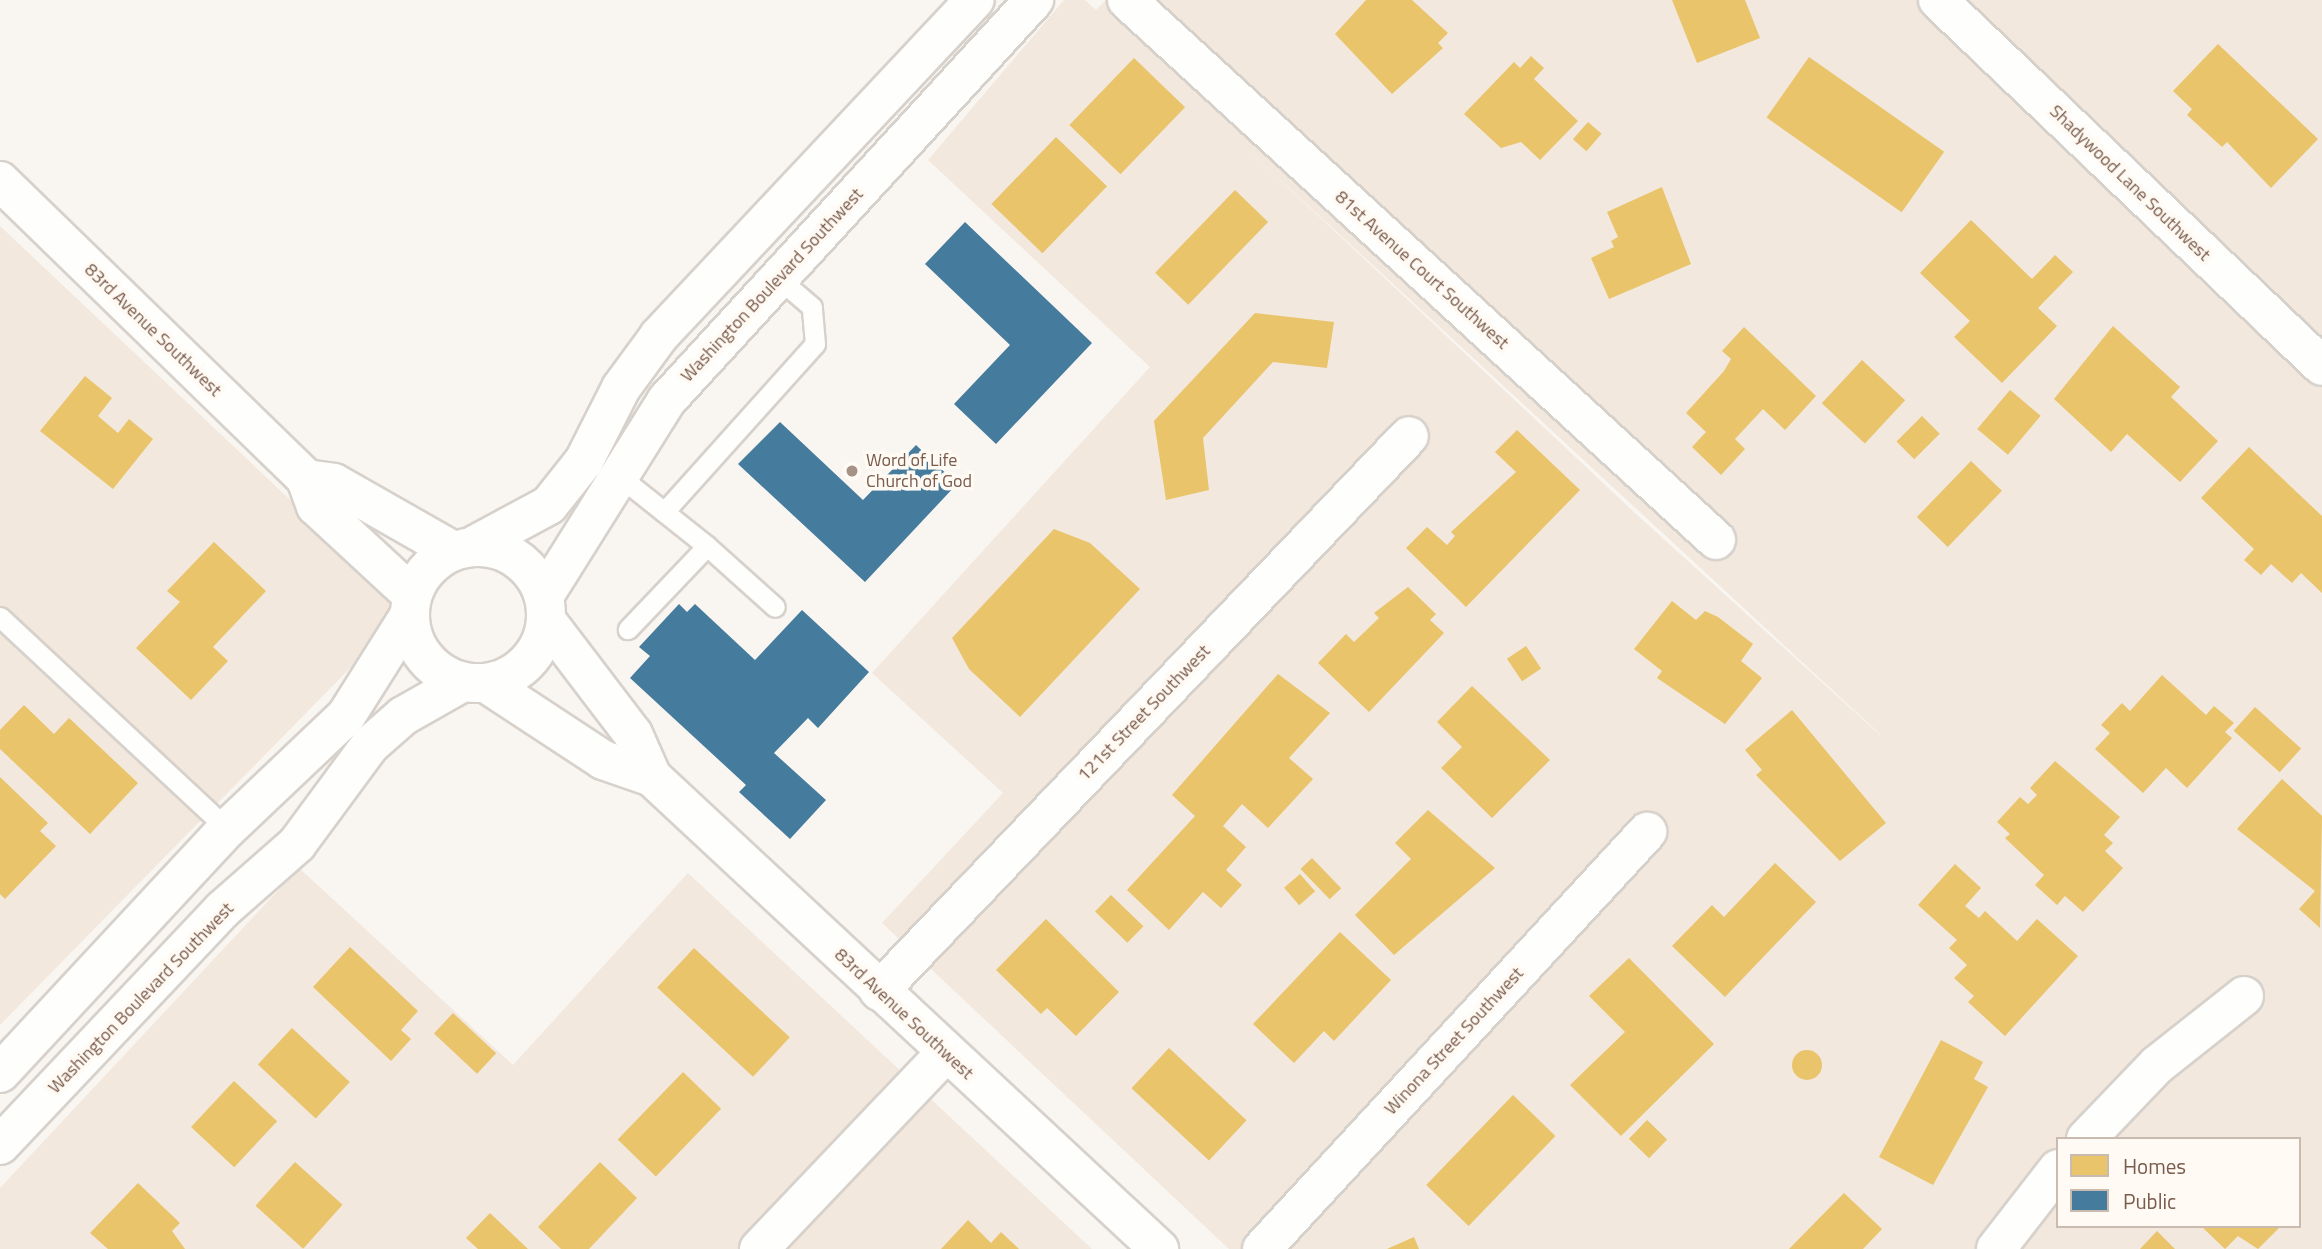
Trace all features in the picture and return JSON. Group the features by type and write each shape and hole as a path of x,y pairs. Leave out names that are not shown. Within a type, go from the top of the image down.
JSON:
{"street":[{"path":"0,1073 227,830 346,716 435,561 549,505 584,461 621,388 659,336 975,0"},
{"name":"Washington Boulevard Southwest","path":"545,608 619,476 667,400 1034,0"},
{"name":"81st Avenue Court Southwest","path":"1127,0 1716,540"},
{"name":"Shadywood Lane Southwest","path":"1938,0 2322,366"},
{"name":"83rd Avenue Southwest","path":"0,181 306,479 316,506 410,605"},
{"name":"121st Street Southwest","path":"879,991 1409,436"},
{"path":"306,479 334,483 463,548 518,559 545,608 527,662 474,683 430,665 410,605"},
{"name":"83rd Avenue Southwest","path":"545,608 632,734 652,777 945,1054 1159,1249"},
{"name":"Washington Boulevard Southwest","path":"0,1145 222,910 297,845 370,745 403,716 474,683"},
{"name":"83rd Avenue Southwest","path":"474,683 603,760 652,777"},
{"name":"Winona Street Southwest","path":"1262,1249 1647,832"},
{"path":"2088,1137 2157,1065 2244,996"},
{"path":"759,1249 945,1054"},
{"path":"1996,1249 2056,1172"}],"lane":[{"path":"664,512 814,344 812,307 778,278"},
{"path":"619,476 707,547 775,607"},
{"path":"628,629 707,547"},
{"path":"0,617 227,830"}],"shaded area":[{"path":"1064,0 1085,0 1096,10 1106,0 2322,0 2322,1249 1229,1249 882,923 1003,793 872,673 1150,367 928,160","holes":["1246,148 1880,734 1635,513"]},
{"path":"0,226 407,610 0,1025"},
{"path":"299,868 513,1065 688,873 1092,1249 0,1249 0,1188"}],"building: Homes":[{"path":"1366,0 1412,0 1448,33 1438,43 1443,48 1392,94 1335,34"},
{"path":"1672,0 1745,0 1760,38 1697,63"},
{"path":"2218,44 2318,139 2271,188 2227,142 2222,147 2187,115 2192,109 2173,91"},
{"path":"1531,56 1544,68 1534,79 1578,121 1540,160 1521,142 1501,148 1464,114 1514,62 1520,68"},
{"path":"1809,57 1944,152 1902,212 1767,118"},
{"path":"1134,58 1185,107 1120,174 1069,125"},
{"path":"1588,122 1602,134 1586,151 1573,139"},
{"path":"1056,137 1107,186 1042,253 991,204"},
{"path":"1662,187 1691,264 1609,299 1591,258 1614,247 1611,241 1618,237 1607,212"},
{"path":"1235,190 1268,222 1188,305 1155,273"},
{"path":"1971,220 2032,279 2055,255 2073,272 2038,308 2057,326 2002,383 1954,337 1970,321 1920,273"},
{"path":"1255,313 1334,322 1327,368 1273,362 1203,438 1209,490 1166,500 1154,421"},
{"path":"2113,326 2180,387 2171,397 2218,441 2180,482 2127,434 2111,452 2054,399"},
{"path":"1744,327 1816,396 1785,430 1763,409 1735,439 1745,449 1721,475 1692,447 1706,432 1686,413 1724,371 1731,359 1722,351"},
{"path":"1862,360 1905,400 1865,443 1822,403"},
{"path":"85,376 112,398 98,416 118,433 129,419 153,439 113,489 40,431"},
{"path":"2010,390 2041,416 2008,455 1977,429"},
{"path":"1922,416 1940,434 1914,459 1897,441"},
{"path":"1517,430 1580,490 1466,607 1406,548 1427,527 1447,545 1455,536 1451,532 1516,472 1495,452"},
{"path":"2249,447 2322,516 2322,593 2301,573 2292,583 2271,564 2261,575 2244,560 2254,549 2201,498"},
{"path":"1971,461 2002,491 1948,547 1917,517"},
{"path":"1054,529 1090,543 1140,589 1020,717 969,669 952,638"},
{"path":"214,542 266,591 213,647 228,661 191,700 136,648 180,602 167,591"},
{"path":"1408,587 1436,614 1430,620 1444,633 1369,712 1318,663 1346,634 1354,642 1379,618 1374,613"},
{"path":"1672,601 1696,620 1705,611 1718,617 1753,644 1741,661 1762,678 1725,724 1657,678 1662,671 1634,649"},
{"path":"1526,646 1541,668 1522,681 1507,659"},
{"path":"1278,674 1330,713 1289,758 1313,779 1268,828 1242,804 1223,826 1246,847 1226,870 1242,885 1221,908 1203,892 1169,930 1127,890 1195,816 1172,795"},
{"path":"2162,675 2206,715 2214,706 2234,723 2225,732 2232,738 2187,788 2166,768 2143,793 2095,749 2110,733 2101,725 2122,703 2130,711"},
{"path":"1472,686 1550,760 1492,818 1441,768 1462,747 1437,722"},
{"path":"24,705 54,734 69,718 138,783 90,834 0,749 0,730"},
{"path":"2255,707 2301,748 2280,772 2234,731"},
{"path":"1792,710 1886,823 1840,861 1756,775 1762,770 1745,750"},
{"path":"2055,761 2120,817 2104,835 2113,843 2105,851 2123,868 2083,912 2065,896 2057,905 2035,885 2044,875 2005,838 2010,834 1997,822 2020,797 2028,804 2037,795 2030,788"},
{"path":"0,777 48,823 40,831 56,846 5,899 0,894"},
{"path":"2282,779 2322,816 2320,928 2299,909 2315,891 2237,829"},
{"path":"1428,810 1495,868 1394,955 1355,915 1411,859 1395,843"},
{"path":"1312,858 1341,888 1330,899 1300,869"},
{"path":"1775,863 1816,902 1725,997 1672,946 1712,905 1724,917"},
{"path":"1955,864 1981,888 1965,906 1979,918 1985,911 2017,941 2037,919 2078,956 2005,1036 1968,1002 1974,996 1954,978 1967,965 1949,948 1957,940 1918,905"},
{"path":"1300,874 1315,891 1299,905 1284,888"},
{"path":"1111,895 1143,926 1127,943 1095,912"},
{"path":"1046,919 1119,992 1076,1036 1047,1008 1041,1014 996,970"},
{"path":"1340,932 1391,980 1334,1041 1324,1031 1294,1063 1253,1024"},
{"path":"350,947 418,1011 401,1030 411,1039 391,1061 313,987"},
{"path":"694,948 790,1037 753,1077 657,987"},
{"path":"1629,958 1714,1044 1621,1136 1570,1085 1625,1032 1589,996"},
{"path":"453,1013 496,1053 477,1074 434,1033"},
{"path":"292,1028 350,1082 316,1118 258,1065"},
{"path":"1941,1040 1983,1062 1974,1079 1988,1087 1933,1185 1879,1157"},
{"path":"1169,1048 1247,1120 1209,1161 1131,1088"},
{"path":"1807,1050 1813,1051 1821,1059 1821,1071 1813,1079 1807,1080 1801,1079 1793,1071 1792,1065 1793,1059 1801,1051"},
{"path":"683,1072 721,1109 656,1176 618,1140"},
{"path":"234,1081 277,1121 234,1167 191,1127"},
{"path":"1513,1095 1555,1136 1469,1226 1426,1185"},
{"path":"1647,1120 1667,1139 1649,1158 1629,1139"},
{"path":"295,1162 343,1205 303,1249 256,1206"},
{"path":"600,1162 637,1198 589,1249 561,1249 538,1227"},
{"path":"138,1183 180,1223 172,1231 185,1249 108,1249 90,1233"},
{"path":"1844,1193 1882,1229 1863,1249 1789,1249"},
{"path":"490,1213 528,1249 478,1249 466,1238"},
{"path":"968,1220 991,1243 1001,1232 1019,1249 941,1249"},
{"path":"2203,1228 2279,1228 2258,1249 2238,1236 2225,1249"},
{"path":"2157,1231 2175,1249 2140,1249"},
{"path":"1414,1237 1419,1249 1387,1249"}],"building: Public":[{"path":"965,222 1092,343 996,444 954,404 1010,345 925,264"},
{"path":"780,422 863,500 916,445 957,484 865,582 738,464"},
{"path":"679,604 687,612 695,604 755,660 802,610 869,672 818,728 808,718 774,753 826,800 790,839 739,792 746,785 630,678 650,656 639,647"}],"place":[{"name":"Word of Life Church of God","path":"852,471"}]}
